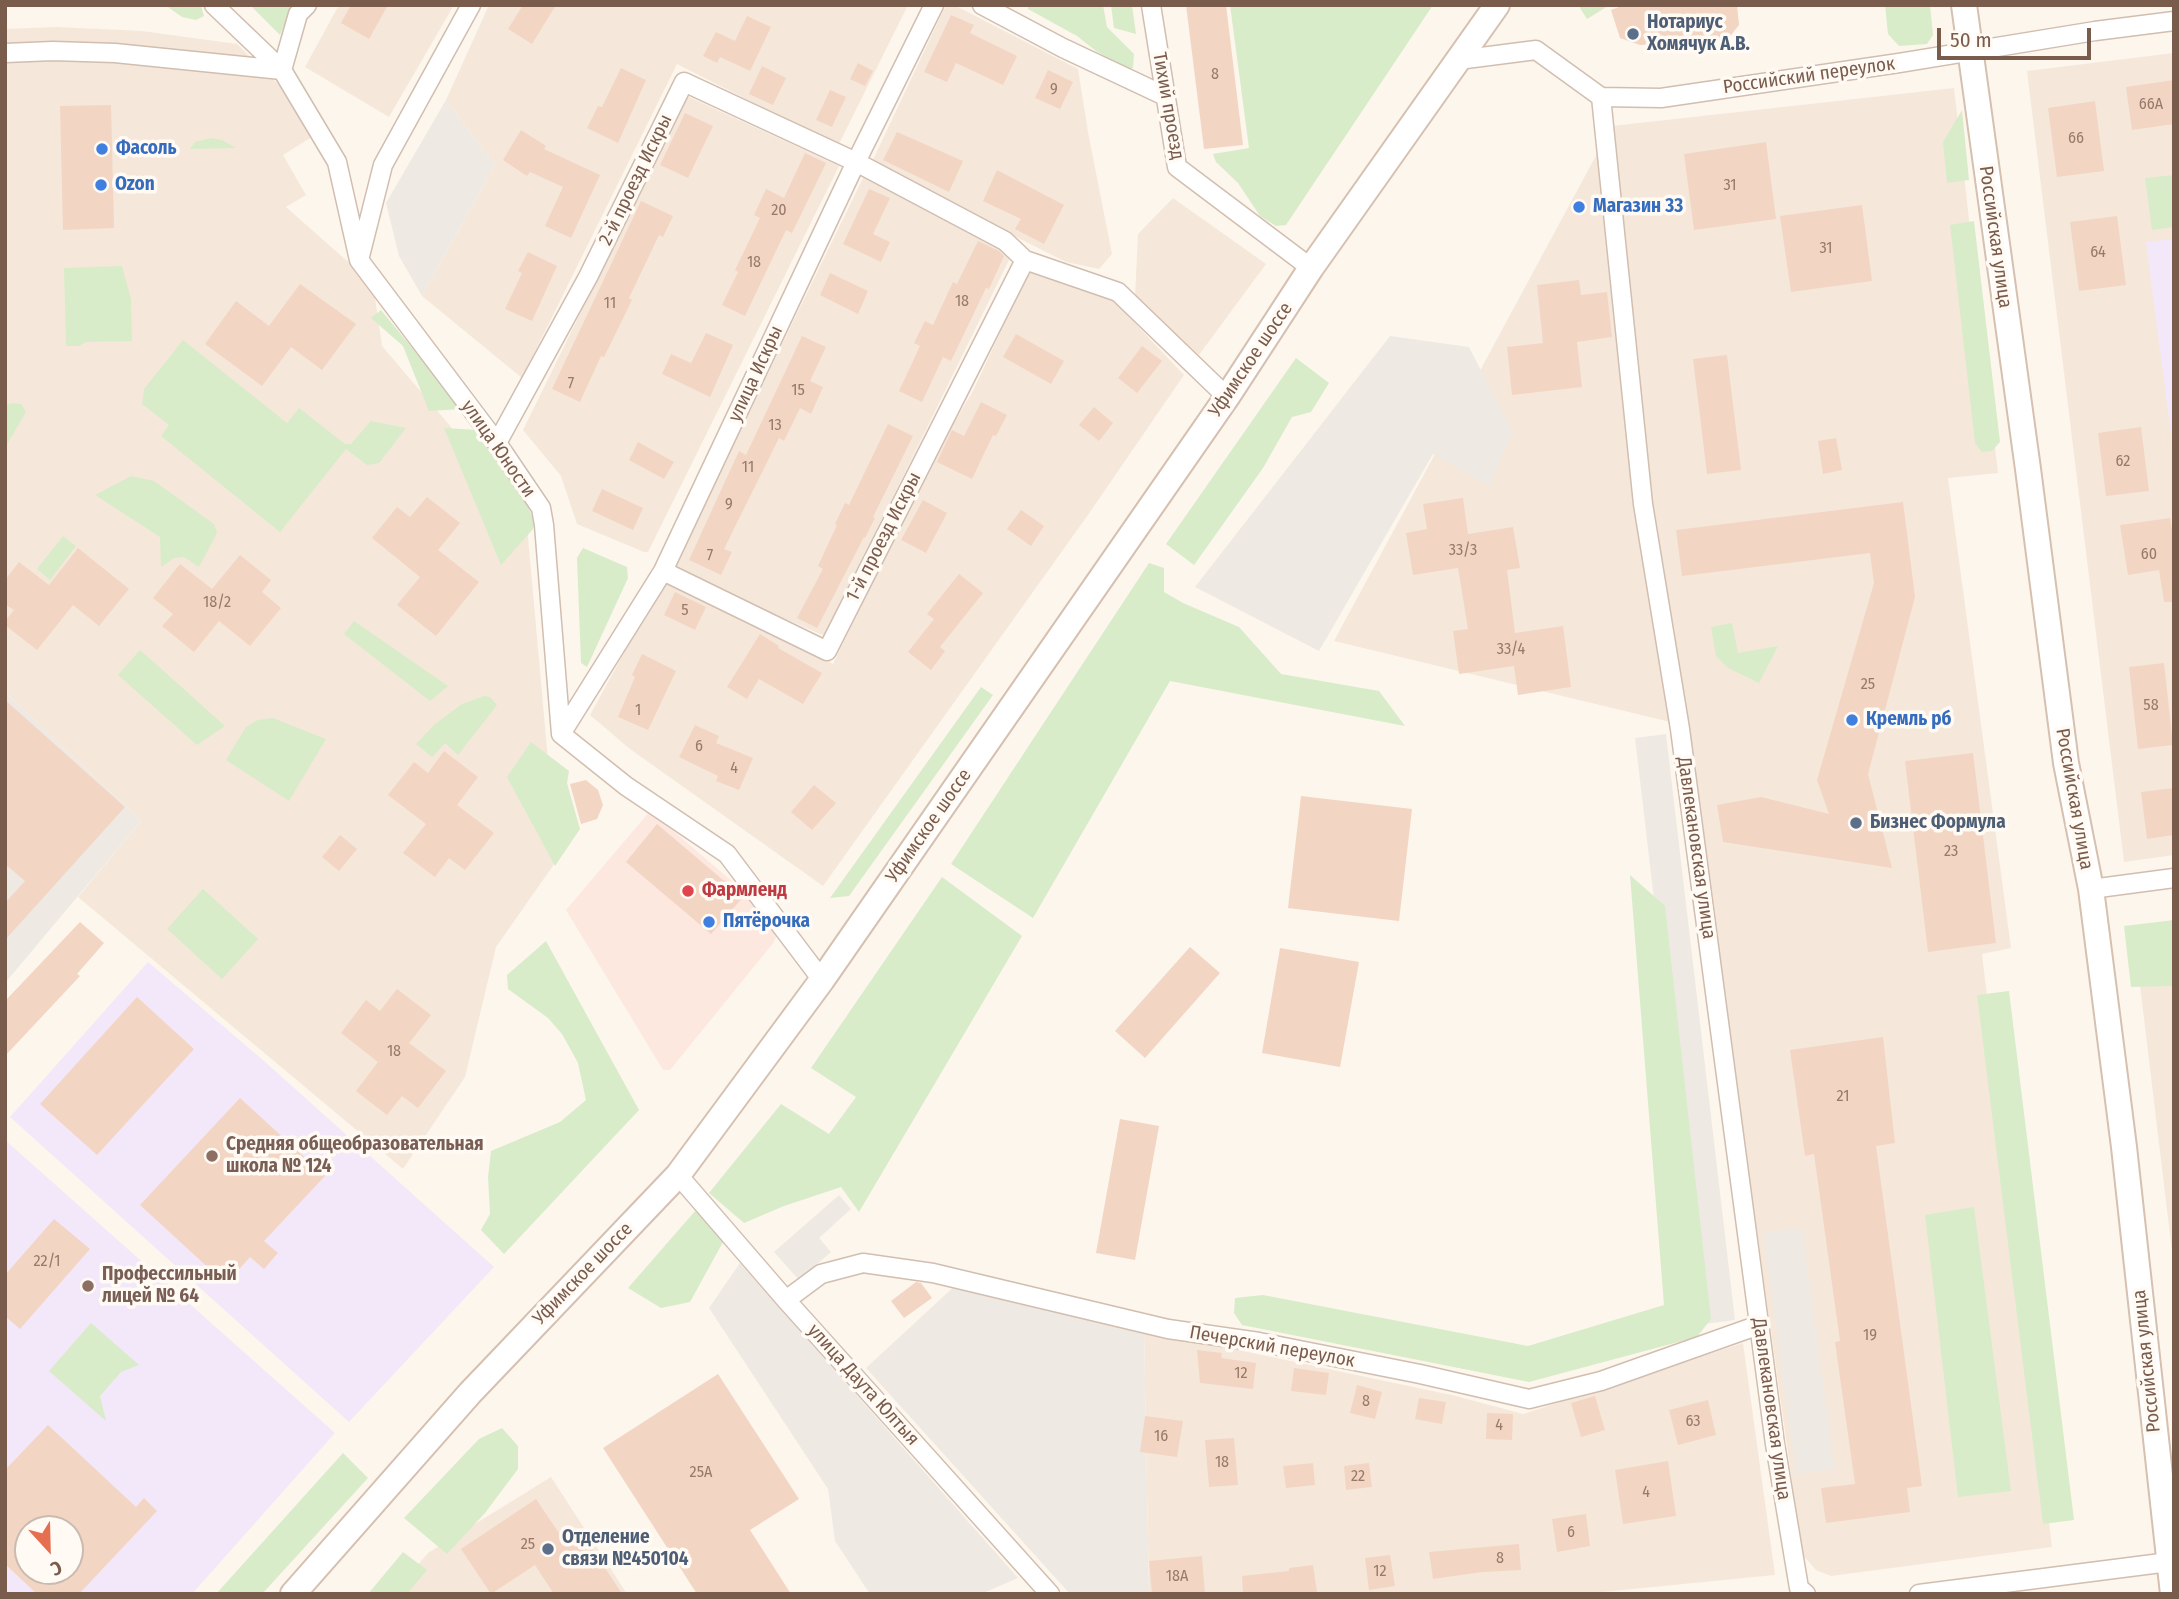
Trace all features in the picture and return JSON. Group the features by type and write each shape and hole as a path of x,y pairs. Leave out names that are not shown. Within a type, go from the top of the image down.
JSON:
{"main road":[{"name":"Уфимское шоссе","path":"293,1594 470,1392 678,1175 822,980 1227,397 1311,268 1497,5"},
{"name":"Российская улица","path":"1964,5 2066,763 2091,889 2124,1147 2173,1594"}],"street":[{"name":"улица Юности","path":"214,5 282,70 337,162 359,260 497,443 541,508 561,734"},
{"path":"5,53 115,53 282,70 298,14 307,5"},
{"path":"359,260 383,165 471,5"},
{"name":"улица Искры","path":"561,734 663,572 856,162 934,5"},
{"path":"982,5 1063,48 1165,96"},
{"name":"Тихий проезд","path":"1151,5 1177,167 1311,268"},
{"name":"Российский переулок","path":"1601,97 1661,98 2174,21"},
{"path":"1458,60 1536,50 1601,97"},
{"name":"2-й проезд Искры","path":"497,443 587,278 684,82 856,162"},
{"name":"Давлекановская улица","path":"1601,97 1643,504 1680,729 1775,1444 1799,1588 1806,1594"},
{"path":"856,162 1005,241 1025,260 1118,292 1227,397"},
{"name":"1-й проезд Искры","path":"663,572 827,651 1025,260"},
{"path":"561,734 626,786 727,854 822,980"},
{"path":"2091,889 2174,878"},
{"name":"улица Даута Юлтыя","path":"678,1175 786,1300 1050,1594"},
{"name":"Печерский переулок","path":"786,1300 821,1274 863,1263 933,1273 1168,1329 1259,1342 1529,1399 1601,1381 1759,1325"},
{"path":"1919,1594 2169,1562"}],"shaded area":[{"path":"339,5 454,5 389,117 305,67"},
{"path":"489,5 908,5 838,146 677,64 522,378 422,296 495,165 446,100"},
{"path":"946,5 954,5 1078,69 1112,254 1099,269 1066,262 871,164"},
{"path":"57,27 142,31 237,44 279,85 312,137 283,155 306,195 286,207 373,284 382,346 526,515 557,860 496,947 465,1077 403,1169 78,897 141,821 5,692 5,29"},
{"path":"2174,53 2174,855 2124,862 2027,71"},
{"path":"1954,88 1998,473 1948,478 2011,948 1982,954 2052,1547 1831,1576 1816,1570 1802,1554 1687,726 1334,641 1612,126"},
{"path":"687,96 839,166 648,552 644,552 577,524 561,476 523,430"},
{"path":"446,100 495,165 422,296 399,256 386,203"},
{"path":"865,174 972,228 1011,256 825,636 672,570"},
{"path":"1173,198 1266,264 1199,355 1135,297 1138,234"},
{"path":"2174,239 2174,458 2146,242"},
{"path":"1030,268 1113,300 1184,375 1090,512 823,886 630,749 590,715 665,578 833,664 935,454 973,391"},
{"path":"1390,336 1469,347 1513,433 1489,486 1433,454 1319,651 1195,587"},
{"path":"5,692 141,821 5,983"},
{"path":"1666,734 1735,1320 1704,1324 1635,738"},
{"path":"650,811 747,894 777,934 774,942 670,1070 663,1070 566,910"},
{"path":"2174,923 2174,1268 2133,927"},
{"name":"Средняя общеобразовательная школа № 124","path":"148,962 264,1061 494,1267 349,1422 10,1117"},
{"name":"Профессильный лицей № 64","path":"5,1140 335,1433 192,1594 5,1594"},
{"path":"839,1195 851,1209 819,1238 831,1252 799,1280 774,1252"},
{"path":"1802,1228 1835,1469 1796,1475 1763,1233"},
{"path":"740,1263 1018,1578 981,1594 870,1594 835,1541 828,1489 709,1308"},
{"path":"959,1282 1144,1330 1149,1594 1070,1594 866,1368"},
{"path":"1144,1330 1456,1396 1523,1414 1743,1343 1775,1575 1582,1594 1149,1594"},
{"path":"551,1477 627,1594 393,1594 428,1553"}],"green space":[{"path":"165,5 201,5 204,16 196,20 182,17"},
{"path":"250,5 295,5 280,35"},
{"path":"1027,5 1103,5 1107,27 1134,54 1133,68 1127,69 1096,51 1077,36 1028,9"},
{"path":"1111,5 1132,5 1136,34 1114,28"},
{"path":"1230,5 1433,5 1286,225 1276,226 1260,216 1238,183 1216,162 1213,154 1249,148"},
{"path":"1578,5 1607,5 1608,6 1587,19"},
{"path":"1885,5 1930,5 1933,35 1927,44 1899,46 1888,34"},
{"path":"1962,110 1969,180 1947,183 1943,142"},
{"path":"211,138 222,140 236,148 190,149 195,142"},
{"path":"2174,175 2174,227 2152,230 2145,178"},
{"path":"1974,221 2000,442 1992,451 1982,452 1975,443 1950,225"},
{"path":"122,266 131,299 132,341 86,342 79,346 66,346 64,268"},
{"path":"381,310 462,409 429,411 403,346 371,318"},
{"path":"183,340 287,423 299,408 345,444 351,444 371,421 406,428 379,463 367,465 346,449 280,532 161,436 169,425 142,404 144,389"},
{"path":"1296,358 1329,383 1311,412 1292,417 1263,468 1194,565 1166,544"},
{"path":"21,404 26,412 5,448 5,405"},
{"path":"444,428 479,430 523,497 535,522 533,529 501,565"},
{"path":"131,476 154,481 214,524 217,533 199,567 184,557 174,558 161,567 160,537 95,495"},
{"path":"63,536 76,546 50,580 37,569"},
{"path":"583,548 627,567 628,578 587,667 581,663 577,558"},
{"path":"1149,563 1164,568 1164,592 1239,627 1281,674 1379,691 1405,726 1170,681 1033,918 951,864"},
{"path":"354,621 448,686 430,701 344,634"},
{"path":"1732,623 1738,653 1778,646 1759,683 1728,668 1716,656 1711,627"},
{"path":"140,650 225,726 197,745 118,675"},
{"path":"981,687 993,695 849,896 830,898"},
{"path":"484,696 490,697 497,705 458,755 445,743 432,757 416,744 435,724 462,704"},
{"path":"273,718 326,739 289,801 226,760 246,727 258,720"},
{"path":"531,742 569,771 567,783 580,829 555,866 507,777"},
{"path":"1630,875 1665,906 1711,1319 1697,1337 1529,1382 1242,1325 1234,1313 1235,1298 1263,1295 1528,1346 1664,1305"},
{"path":"942,877 1022,936 859,1212 841,1187 744,1223 709,1193 781,1104 829,1134 856,1097 811,1068"},
{"path":"203,889 258,939 222,979 167,929"},
{"path":"2174,920 2174,986 2131,987 2124,926"},
{"path":"546,941 639,1110 504,1254 481,1230 490,1214 488,1177 491,1151 560,1122 586,1100 578,1063 562,1034 548,1018 508,989 507,975"},
{"path":"2009,991 2074,1520 2043,1524 1977,995"},
{"path":"1974,1207 2011,1491 1958,1497 1925,1215"},
{"path":"696,1210 723,1242 690,1302 661,1308 628,1288"},
{"path":"91,1323 139,1365 121,1372 100,1396 106,1421 49,1371"},
{"path":"502,1428 518,1446 518,1469 485,1513 447,1554 404,1518 479,1439"},
{"path":"343,1453 368,1478 262,1594 216,1594"},
{"path":"403,1552 427,1570 407,1594 368,1594"}],"building":[{"path":"351,5 388,5 369,39 341,23"},
{"path":"523,5 556,5 532,44 508,29"},
{"path":"1186,5 1226,5 1243,145 1204,149"},
{"path":"1624,5 1737,5 1739,25 1727,40 1640,45 1620,38 1611,10"},
{"path":"951,15 974,25 970,33 1017,56 1003,85 956,63 947,82 924,72"},
{"path":"747,16 771,27 750,71 720,57 717,63 703,56 716,32 735,41"},
{"path":"858,63 873,71 865,86 850,79"},
{"path":"762,66 786,78 773,105 749,94"},
{"path":"621,68 646,80 618,143 587,128 598,106 602,107"},
{"path":"1048,70 1073,82 1060,109 1035,98"},
{"path":"2174,80 2174,124 2132,130 2126,87"},
{"path":"830,90 846,97 832,127 816,120"},
{"path":"2095,101 2104,171 2057,177 2048,108"},
{"path":"111,105 114,228 63,230 60,106"},
{"path":"685,113 713,126 688,178 660,165"},
{"path":"521,130 546,146 544,149 600,175 571,238 545,226 563,187 530,172 527,176 503,160"},
{"path":"897,132 963,161 949,192 883,160"},
{"path":"1766,142 1776,219 1694,230 1684,154"},
{"path":"805,153 826,163 792,233 786,230 745,316 722,305 760,218 754,215 766,189 784,198"},
{"path":"997,170 1064,205 1044,244 1015,229 1021,219 983,201"},
{"path":"869,189 890,198 873,234 890,242 881,262 843,244"},
{"path":"641,201 673,216 663,237 659,235 629,298 632,300 604,357 601,356 580,402 552,389"},
{"path":"1862,205 1872,281 1791,292 1780,216"},
{"path":"2117,216 2126,285 2079,291 2070,222"},
{"path":"978,241 1004,256 951,361 943,357 922,402 899,391 920,346 914,343 925,321 933,325 953,282 957,284"},
{"path":"528,252 557,266 532,321 505,309 522,273 518,271"},
{"path":"830,273 868,291 858,314 820,295"},
{"path":"1579,280 1581,295 1607,292 1612,337 1577,342 1582,387 1512,395 1507,347 1543,343 1537,285"},
{"path":"300,284 356,324 322,370 291,347 262,386 205,344 236,301 269,326"},
{"path":"706,333 733,345 710,397 662,374 671,354 691,363"},
{"path":"1016,334 1064,361 1051,384 1003,357"},
{"path":"802,336 826,347 810,381 823,387 811,414 800,408 784,441 779,438 724,549 732,552 721,575 689,560 739,451 746,455"},
{"path":"1142,346 1162,361 1137,393 1118,378"},
{"path":"1727,355 1741,470 1707,474 1693,359"},
{"path":"981,402 1007,415 996,436 993,435 972,479 937,462 952,430 964,436"},
{"path":"1094,407 1113,423 1099,441 1079,425"},
{"path":"888,424 913,436 865,538 817,628 797,618 823,569 818,566 837,525 835,524 845,503 849,505"},
{"path":"2141,427 2149,491 2106,496 2098,433"},
{"path":"1836,438 1842,470 1823,474 1818,441"},
{"path":"638,442 674,462 664,479 629,460"},
{"path":"602,489 643,508 633,530 592,511"},
{"path":"427,497 460,523 438,550 479,582 436,636 397,605 420,577 372,538 397,507 410,517"},
{"path":"1463,498 1468,534 1513,527 1520,568 1507,570 1515,633 1563,626 1571,687 1518,695 1514,666 1459,674 1453,631 1468,629 1458,568 1413,575 1406,533 1427,529 1423,504"},
{"path":"923,500 947,513 926,553 901,540"},
{"path":"1903,502 1915,597 1868,774 1892,868 1723,842 1717,805 1761,797 1829,814 1817,780 1874,583 1870,553 1682,576 1676,530"},
{"path":"1021,510 1044,526 1031,546 1007,529"},
{"path":"2170,518 2174,542 2174,602 2164,602 2159,570 2128,575 2120,525"},
{"path":"78,548 129,589 99,626 73,605 37,650 5,625 14,610 5,604 5,580 19,562 49,585"},
{"path":"240,555 271,580 262,592 281,608 250,646 219,621 194,652 162,626 173,614 153,598 180,564 212,589"},
{"path":"959,574 983,593 940,647 945,651 931,670 908,652 934,619 927,614"},
{"path":"675,592 706,607 695,630 664,615"},
{"path":"760,634 779,646 778,648 822,673 803,704 759,679 747,699 727,687"},
{"path":"642,654 676,671 648,730 618,717"},
{"path":"2164,663 2173,745 2138,749 2129,667"},
{"path":"5,700 125,807 5,940 5,903 25,881 5,864"},
{"path":"695,725 719,736 716,743 753,758 739,790 716,781 718,776 679,757"},
{"path":"444,751 478,777 457,805 494,833 465,870 449,858 435,877 403,853 426,824 388,795 414,762 428,773"},
{"path":"1973,753 1996,943 1928,952 1905,761"},
{"path":"586,780 598,790 603,805 597,819 581,824 570,784"},
{"path":"814,785 836,803 812,830 791,812"},
{"path":"2174,788 2174,835 2147,839 2141,792"},
{"path":"1301,796 1412,809 1399,921 1288,908"},
{"path":"657,824 743,897 711,934 626,862"},
{"path":"340,835 357,849 339,871 322,857"},
{"path":"80,922 104,943 77,974 80,976 5,1056 5,1001"},
{"path":"1190,947 1220,973 1145,1058 1115,1031"},
{"path":"1280,948 1359,962 1340,1067 1262,1053"},
{"path":"397,989 431,1015 409,1043 446,1071 418,1108 402,1096 387,1115 356,1091 378,1062 341,1033 366,1000 380,1011"},
{"path":"137,997 194,1049 97,1155 40,1104"},
{"path":"1883,1037 1895,1143 1876,1146 1922,1486 1907,1488 1910,1512 1826,1523 1821,1488 1855,1484 1835,1342 1840,1341 1814,1154 1805,1156 1790,1050"},
{"path":"240,1098 325,1176 264,1241 278,1253 264,1269 250,1257 226,1284 140,1205"},
{"path":"1120,1119 1159,1126 1135,1260 1096,1253"},
{"path":"54,1219 90,1249 20,1329 5,1316 5,1275"},
{"path":"916,1282 921,1283 932,1298 904,1318 891,1301"},
{"path":"1197,1350 1222,1353 1221,1358 1256,1363 1253,1389 1200,1383"},
{"path":"1294,1368 1329,1373 1326,1395 1291,1391"},
{"path":"718,1374 799,1499 750,1530 791,1594 697,1594 603,1448"},
{"path":"1357,1385 1382,1392 1375,1419 1350,1413"},
{"path":"1595,1396 1605,1430 1581,1437 1571,1403"},
{"path":"1419,1398 1446,1402 1442,1424 1415,1419"},
{"path":"1708,1400 1716,1435 1678,1445 1669,1410"},
{"path":"1487,1413 1513,1414 1512,1440 1486,1439"},
{"path":"1145,1416 1183,1421 1177,1457 1140,1452"},
{"path":"48,1425 136,1507 144,1498 157,1511 79,1594 37,1594 27,1585 84,1585 84,1515 14,1515 14,1572 5,1564 5,1470"},
{"path":"1234,1438 1238,1485 1209,1487 1205,1440"},
{"path":"1668,1461 1676,1516 1623,1524 1615,1470"},
{"path":"1313,1463 1315,1485 1286,1488 1283,1466"},
{"path":"1369,1463 1372,1487 1346,1490 1344,1466"},
{"path":"536,1499 565,1542 581,1531 622,1594 554,1594 535,1565 491,1594 461,1549"},
{"path":"1586,1514 1590,1546 1557,1552 1552,1519"},
{"path":"1519,1544 1521,1570 1433,1579 1429,1552"},
{"path":"1390,1555 1395,1586 1369,1590 1365,1558"},
{"path":"1202,1556 1205,1594 1152,1594 1149,1561"},
{"path":"1313,1565 1317,1592 1243,1594 1242,1576 1289,1571 1289,1568"}],"place":[{"name":"Нотариус Хомячук А.В.","path":"1633,34"},
{"name":"Фасоль","path":"102,149"},
{"name":"Ozon","path":"101,185"},
{"name":"Магазин 33","path":"1579,207"},
{"name":"Кремль рб","path":"1852,720"},
{"name":"Бизнес Формула","path":"1856,823"},
{"name":"Фармленд","path":"688,891"},
{"name":"Пятёрочка","path":"709,922"},
{"name":"Средняя общеобразовательная школа № 124","path":"212,1156"},
{"name":"Профессильный лицей № 64","path":"88,1286"},
{"name":"Отделение связи №450104","path":"548,1549"}]}
